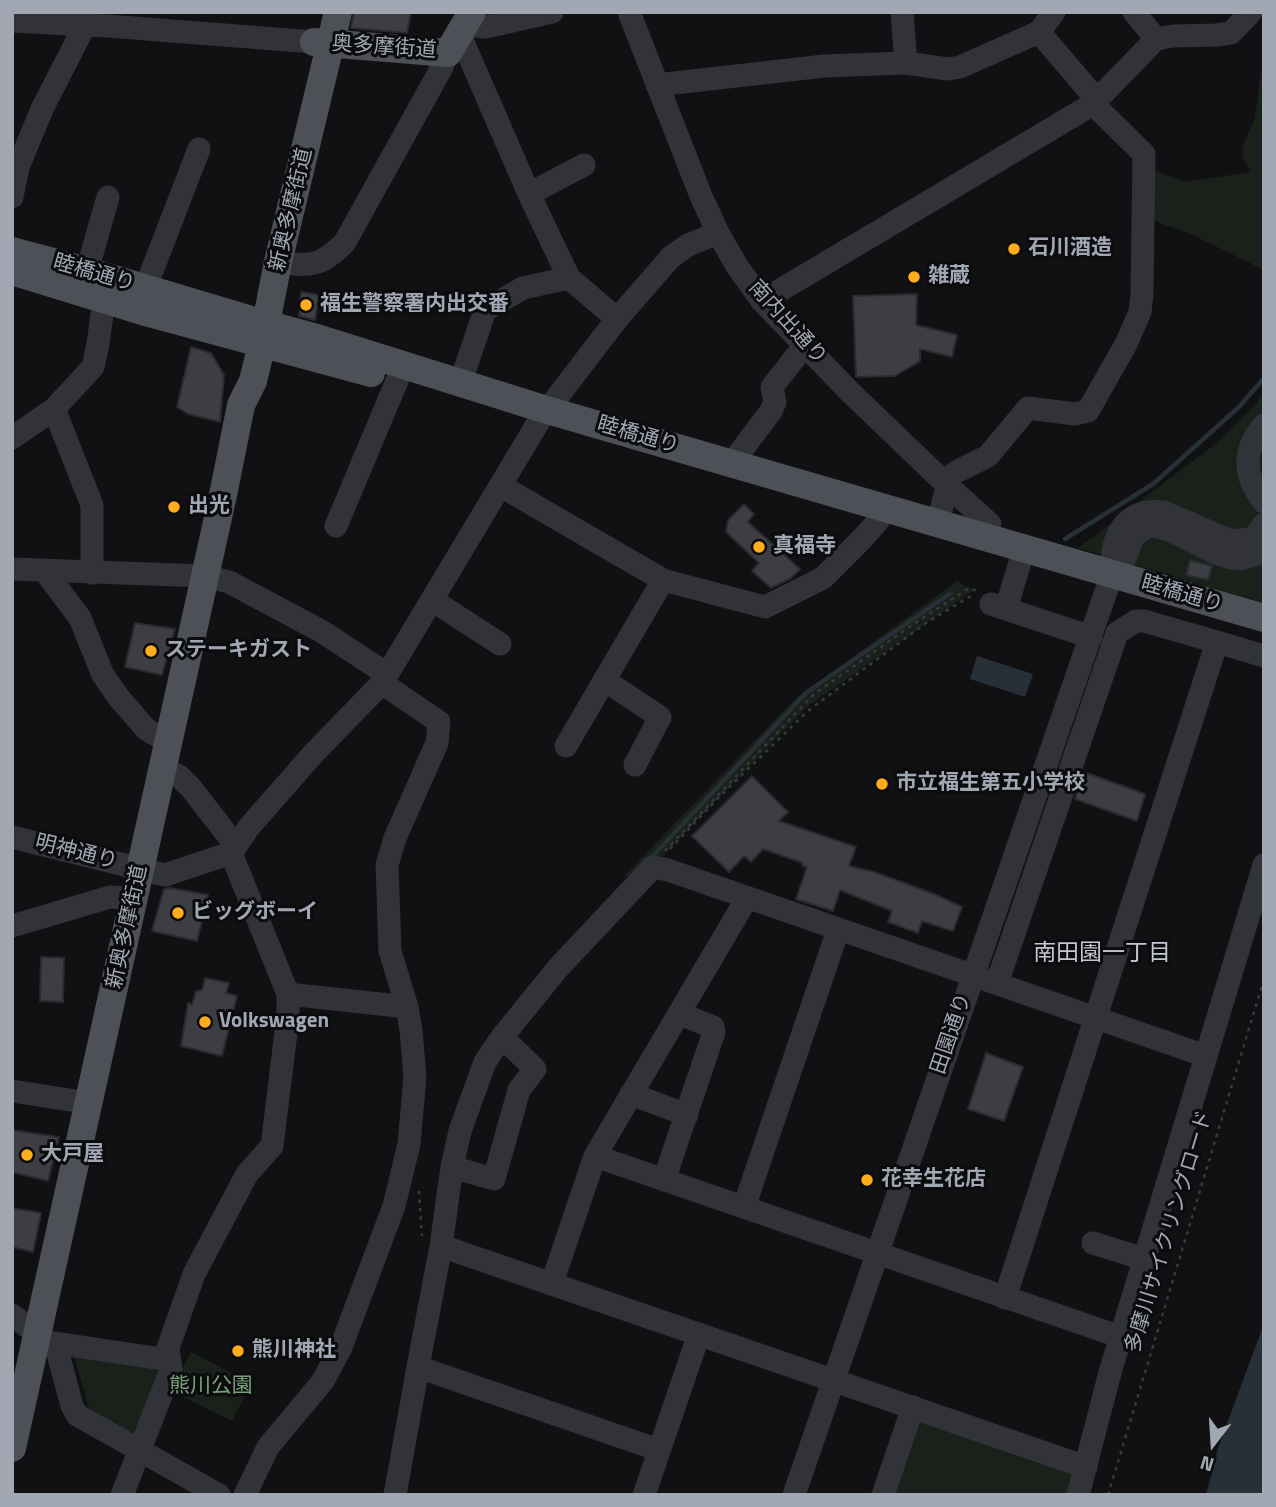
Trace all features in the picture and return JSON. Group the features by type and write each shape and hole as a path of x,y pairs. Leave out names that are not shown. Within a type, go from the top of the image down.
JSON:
{"main road":[{"name":"新奥多摩街道","path":"256,332 278,262 323,43 321,12"},
{"name":"新奥多摩街道","path":"12,1448 19,1385 43,1338 89,1103 241,405 253,381 260,274 323,43 338,12"},
{"name":"奥多摩街道","path":"323,43 462,31"},
{"name":"睦橋通り","path":"12,251 145,289 256,332"},
{"name":"睦橋通り","path":"12,271 104,299 256,332 401,372 878,521 1020,562 1264,618"},
{"name":"睦橋通り","path":"401,372 460,384 543,415 733,463 938,524 1264,633"}],"street":[{"path":"462,31 552,12"},
{"name":"南内出通り","path":"629,12 701,196 737,266 762,301 852,393 990,524"},
{"path":"902,12 906,63"},
{"path":"657,85 824,66 906,63 948,69 960,67 1039,32 1054,12"},
{"path":"1134,12 1156,39"},
{"path":"762,301 1095,102 1156,39 1231,33 1251,12"},
{"path":"24,18 85,25 109,19 323,43"},
{"path":"12,197 18,167 27,143 85,25"},
{"path":"462,31 529,194 569,278 617,319"},
{"path":"278,262 300,265 318,262 330,257 345,242 462,31"},
{"path":"938,524 950,477 988,456 1028,408 1075,414 1088,411 1126,344 1140,312 1144,154 1095,102 1039,32"},
{"path":"145,289 199,149"},
{"path":"529,194 584,164"},
{"path":"87,271 108,197"},
{"path":"233,849 314,753 384,678 543,415 617,319 671,257 688,245 718,233"},
{"path":"460,384 485,310 523,288 569,278"},
{"path":"12,438 54,409 93,367 104,299"},
{"path":"733,463 771,411 775,402 772,387 805,345"},
{"path":"336,526 401,372"},
{"path":"54,409 92,505 92,573"},
{"path":"1264,425 1254,439 1248,457 1248,468 1253,486 1264,502"},
{"path":"501,486 663,580 765,607 823,578 878,521"},
{"path":"1109,581 1111,557 1118,533 1126,522 1141,513 1164,512 1231,541 1250,539 1264,524"},
{"path":"1109,581 1124,561 1133,537 1145,528 1154,526 1167,529 1227,557 1241,559 1264,551"},
{"path":"1020,562 998,606 1091,637"},
{"path":"12,569 204,576 229,582 321,631 439,722 437,743 395,838 387,864 390,951 407,1007 415,1077 409,1144 394,1206 341,1347 323,1381 268,1447 245,1495"},
{"path":"44,570 80,618 103,675 191,788 233,849 288,995 288,1016 272,1146 247,1174 194,1274 168,1348 171,1370 122,1495"},
{"path":"566,746 663,580"},
{"name":"田園通り","path":"794,1495 1109,581"},
{"path":"432,600 500,644"},
{"path":"997,983 1117,633 1136,621 1144,621 1264,656"},
{"path":"1005,1298 1217,642"},
{"path":"604,680 660,716 635,765"},
{"name":"明神通り","path":"12,837 167,874 233,849"},
{"path":"1078,1495 1102,1401 1264,865"},
{"path":"395,1495 441,1245 452,1167 460,1131 485,1062 558,968 653,867 1206,1056"},
{"path":"12,926 110,897 134,898"},
{"path":"552,1283 595,1156 747,898"},
{"path":"744,1207 838,930"},
{"path":"288,995 407,1007"},
{"path":"664,1180 714,1032 713,1027 680,1014"},
{"path":"452,1167 494,1179 519,1090 535,1069 502,1037"},
{"path":"12,1091 89,1103"},
{"path":"631,1094 687,1115"},
{"path":"595,1156 1121,1337"},
{"path":"1093,1243 1144,1259"},
{"path":"441,1245 1086,1467"},
{"path":"12,1315 57,1350 72,1406 77,1415 219,1495"},
{"path":"644,1495 699,1334"},
{"path":"43,1338 169,1360"},
{"path":"418,1367 659,1450"},
{"path":"883,1495 913,1407"}],"path":[{"path":"969,588 978,592 926,623 809,710 715,801 653,867 813,695 969,588"},
{"name":"多摩川サイクリングロード","path":"1108,1495 1264,979"}],"green space":[{"path":"1264,49 1264,270 1193,235 1149,219 1150,169 1185,182 1251,172 1243,159 1243,146 1255,118"},
{"path":"1264,393 1264,603 1078,548 1214,445"},
{"path":"957,581 974,590 807,707 635,884 625,875 795,699"},
{"name":"熊川公園","path":"191,1352 251,1383 232,1421 171,1391"},
{"path":"73,1353 164,1364 140,1443 92,1418"},
{"path":"919,1412 1081,1468 1074,1495 891,1495"}],"shaded area":[{"path":"977,656 1033,674 1025,697 970,679"},
{"path":"1264,1324 1264,1495 1206,1495 1218,1448"}],"building":[{"path":"354,12 411,12 407,33 351,28"},
{"path":"301,292 319,295 315,320 299,316"},
{"path":"917,294 916,325 957,335 952,357 920,349 920,361 895,376 856,377 853,296"},
{"path":"191,347 211,353 224,375 220,422 188,414 177,407"},
{"name":"真福寺","path":"744,504 754,514 748,522 800,569 791,578 771,588 752,571 759,563 726,532 728,520"},
{"path":"1190,560 1212,566 1208,580 1186,575"},
{"path":"135,623 175,629 162,675 125,667"},
{"path":"1084,772 1145,794 1137,821 1075,799"},
{"path":"752,776 788,812 779,821 856,847 849,866 874,872 962,907 953,931 922,921 918,933 888,922 892,911 840,890 833,911 796,899 807,867 802,866 803,863 763,849 751,862 744,856 729,872 692,836"},
{"path":"164,889 208,895 197,941 152,931"},
{"path":"41,957 64,958 63,1002 40,1001"},
{"path":"205,978 229,983 226,993 237,996 222,1056 181,1046 188,1003 192,1005 196,991 202,990"},
{"path":"986,1053 1023,1067 1004,1121 968,1109"},
{"path":"12,1130 59,1137 48,1181 12,1172"},
{"path":"12,1208 41,1213 33,1252 12,1247"}],"waterway":[{"path":"1065,539 1153,484 1239,407 1264,378"},
{"path":"649,860 807,692 951,593"}],"place":[{"name":"石川酒造","path":"1014,249"},
{"name":"雑蔵","path":"914,277"},
{"name":"福生警察署内出交番","path":"306,305"},
{"name":"出光","path":"174,507"},
{"name":"真福寺","path":"759,547"},
{"name":"ステーキガスト","path":"151,651"},
{"name":"市立福生第五小学校","path":"882,784"},
{"name":"ビッグボーイ","path":"178,913"},
{"name":"Volkswagen","path":"205,1022"},
{"name":"大戸屋","path":"27,1155"},
{"name":"花幸生花店","path":"867,1180"},
{"name":"熊川神社","path":"238,1351"}],"district":[{"name":"南田園一丁目","path":"1102,954"}]}
